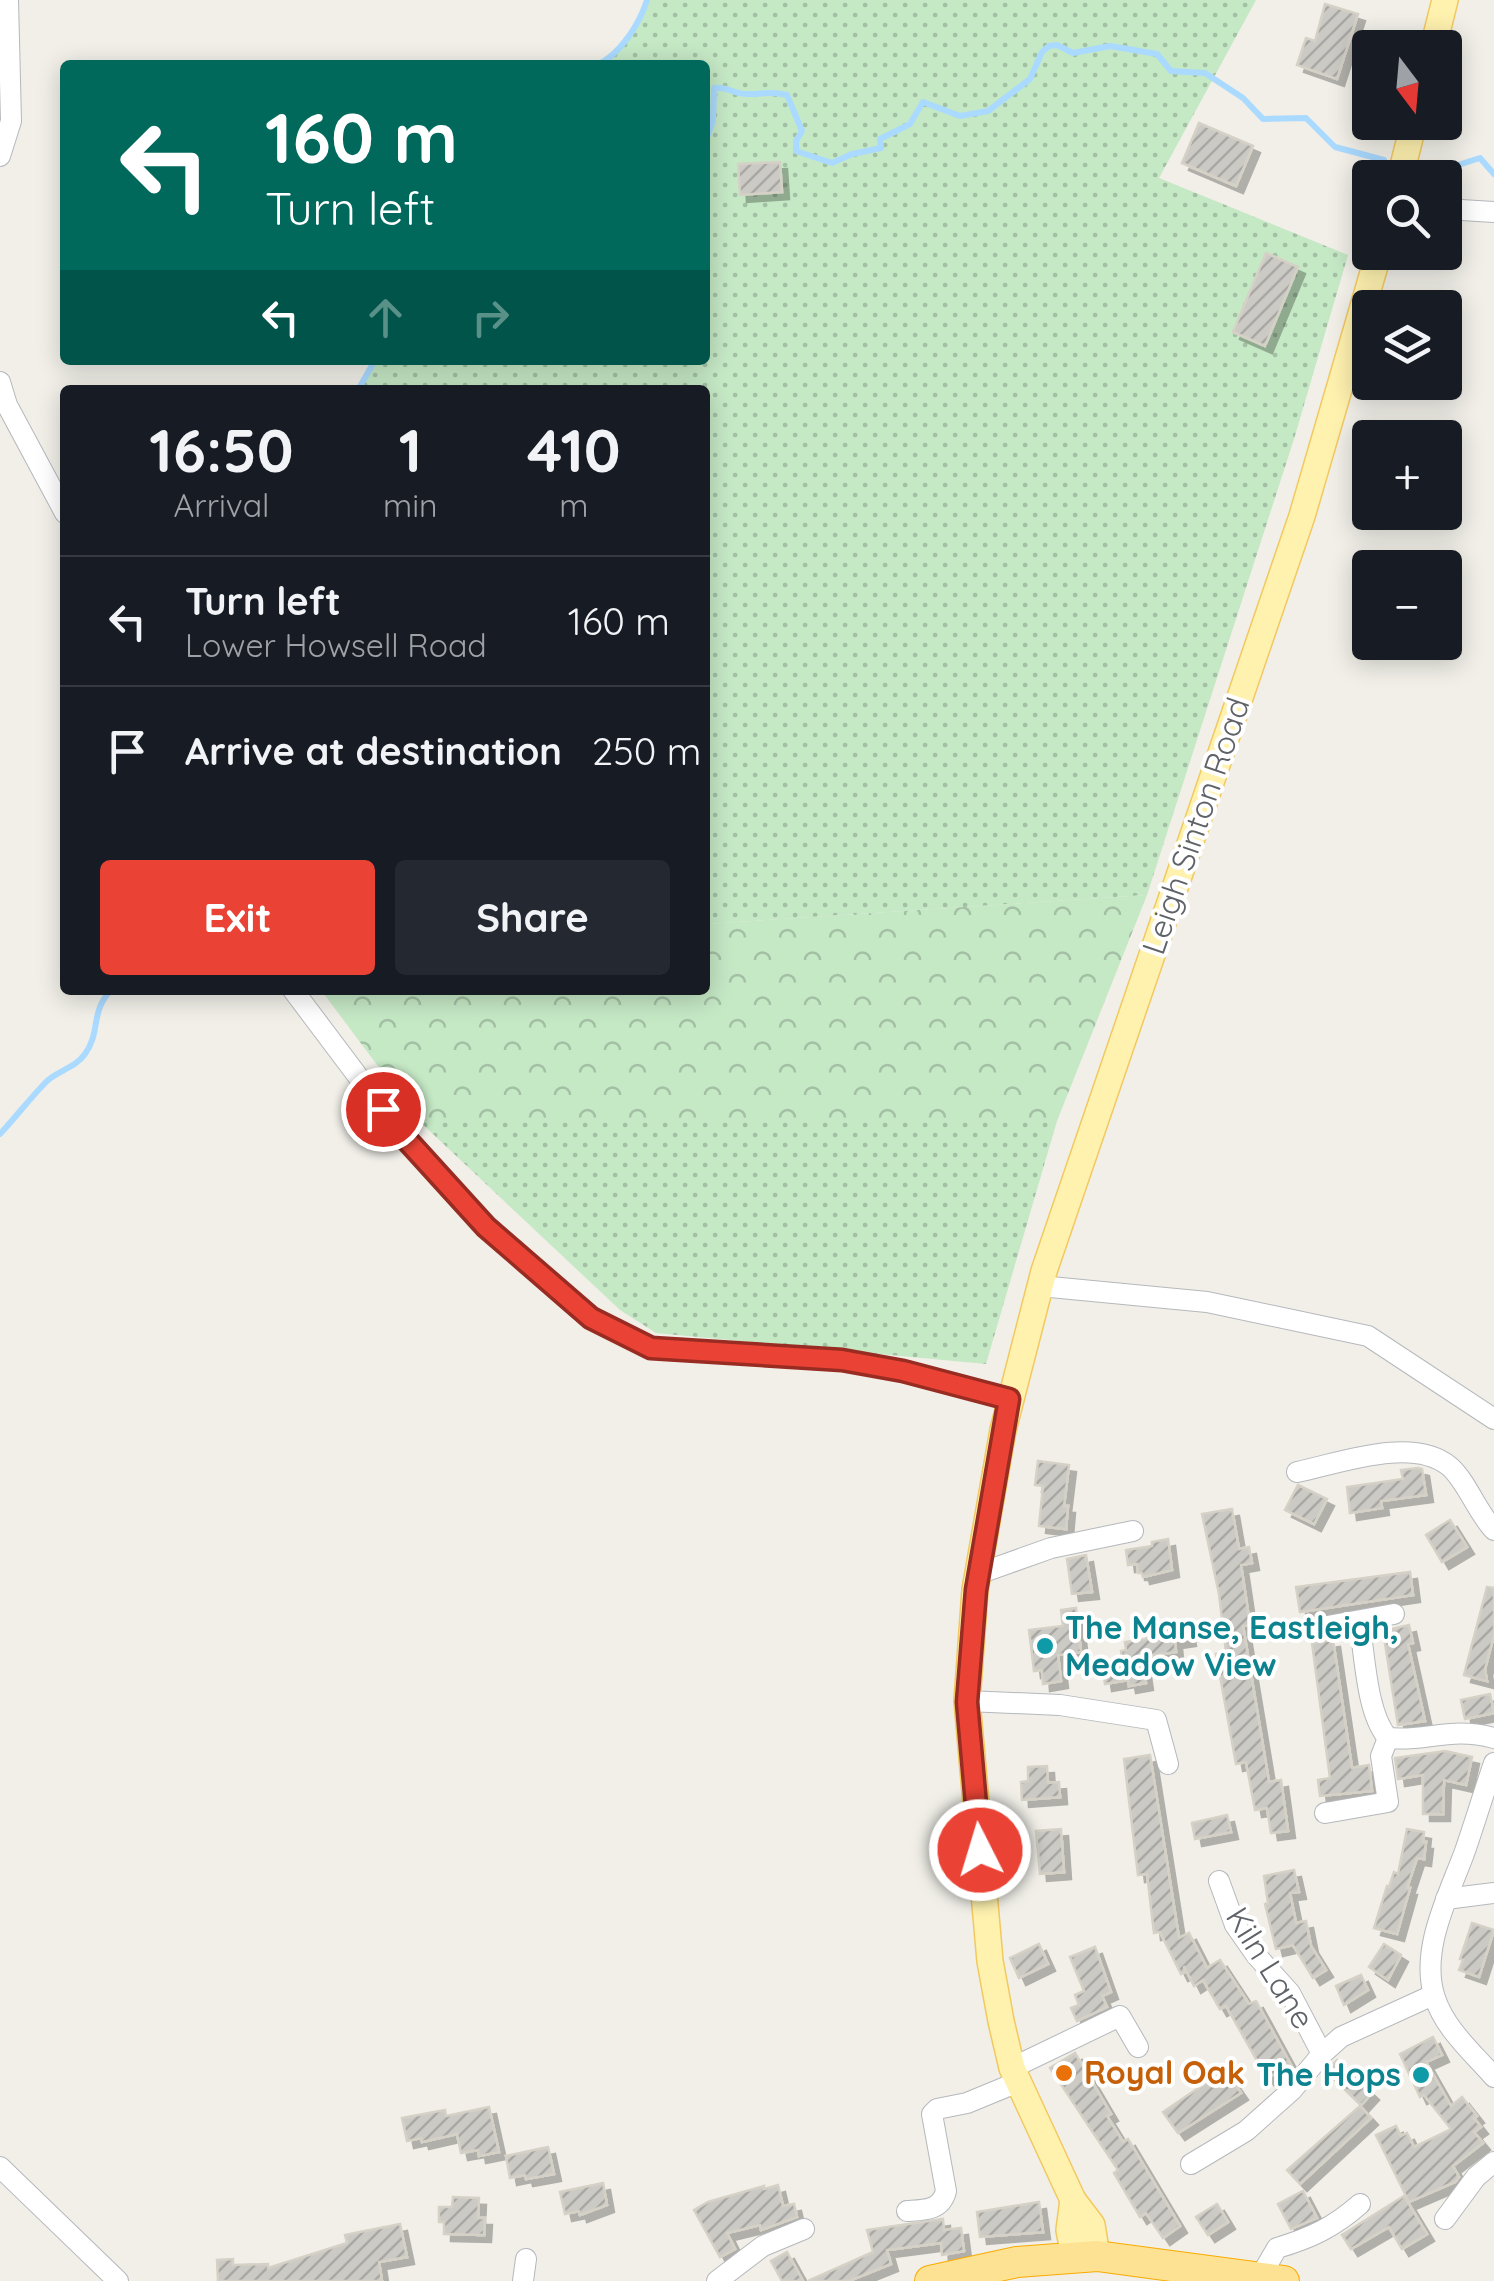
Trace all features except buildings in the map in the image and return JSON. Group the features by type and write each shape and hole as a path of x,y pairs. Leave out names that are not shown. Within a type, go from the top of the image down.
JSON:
{"highway":[{"path":"930,2281 1017,2262 1086,2256 1156,2271 1272,2279"}],"main road":[{"path":"1438,30 1445,0"},
{"name":"Leigh Sinton Road","path":"1086,2256 1069,2230 1073,2200 1015,2075 990,1960 967,1702 978,1574 1009,1399 1040,1286 1302,516 1374,270"}],"street":[{"path":"0,156 10,121 8,0"},
{"path":"1462,210 1494,212"},
{"path":"0,382 7,405 60,505"},
{"path":"297,995 406,1139 472,1212 591,1318 651,1348 842,1360 903,1371 1009,1399"},
{"path":"1040,1286 1207,1302 1368,1336 1494,1418"},
{"path":"1298,1472 1399,1451 1427,1454 1452,1467 1494,1530"},
{"path":"978,1574 1051,1548 1132,1531"},
{"path":"1322,1627 1394,1614"},
{"path":"1359,1621 1378,1727 1388,1738 1450,1731 1494,1738"},
{"path":"967,1702 1060,1705 1156,1720 1168,1764"},
{"path":"1325,1813 1388,1802 1381,1756 1388,1738"},
{"path":"1494,1763 1446,1899 1431,1972 1434,1995 1450,2028 1494,2077"},
{"name":"Kiln Lane","path":"1220,1881 1235,1925 1256,1956 1290,1993 1322,2054"},
{"path":"1446,1899 1494,1893"},
{"name":"Kiln Lane","path":"1191,2164 1246,2131 1292,2090 1342,2036 1434,1995"},
{"path":"906,2211 929,2209 944,2199 932,2114 937,2109 968,2103 1120,2016 1138,2047"},
{"path":"1445,2219 1476,2177 1494,2162"},
{"path":"0,2167 118,2281"},
{"path":"1272,2279 1278,2248 1336,2226 1360,2204"},
{"path":"717,2281 763,2246 804,2229"},
{"path":"523,2281 526,2259"}],"green space":[{"path":"647,0 1256,0 1159,178 1348,255 1294,439 1147,895 710,924 710,385 361,385 372,365 710,365 710,60 605,60 628,37"},
{"path":"1147,895 1057,1121 419,1121 325,995 710,995 710,924"},
{"path":"419,1121 1057,1121 986,1364 656,1333 620,1310"}],"waterway":[{"path":"605,60 628,37 647,0"},
{"path":"710,129 714,88 742,94 787,95 802,131 796,151 832,163 881,148 880,139 910,124 923,102 960,116 988,111 1030,79 1042,52 1049,46 1057,45 1073,53 1110,46 1157,54 1171,71 1205,73 1243,98 1263,119 1306,118 1335,147 1384,160"},
{"path":"1462,164 1480,158 1494,174"},
{"path":"361,385 372,365"},
{"path":"0,1134 47,1081 85,1054 107,995"}],"place":[{"name":"The Manse, Eastleigh, Meadow View","path":"1045,1646"},
{"name":"Royal Oak","path":"1064,2073"},
{"name":"The Hops","path":"1421,2075"}],"route":[{"path":"383,1109 486,1227 591,1318 651,1348 842,1360 903,1371 1009,1399 976,1590 967,1702 980,1850"}]}
